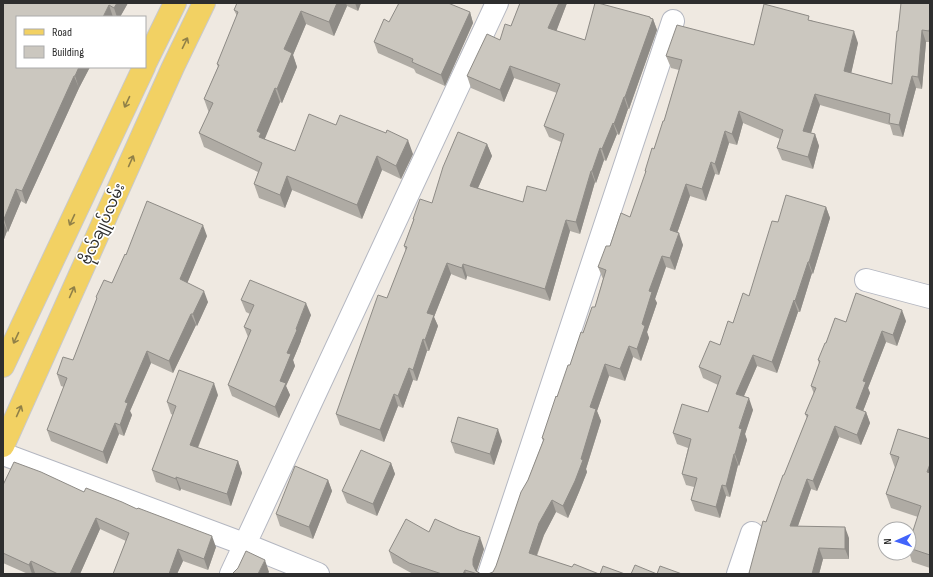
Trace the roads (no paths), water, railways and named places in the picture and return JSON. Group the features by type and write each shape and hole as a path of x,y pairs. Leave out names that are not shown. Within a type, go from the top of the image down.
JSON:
{"main road":[{"name":"ဗိုလ်ချုပ်လမ်း","path":"146,62 174,3"},
{"name":"ဗိုလ်ချုပ်လမ်း","path":"3,446 173,67 204,3"},
{"name":"ဗိုလ်ချုပ်လမ်း","path":"3,366 143,68"}],"street":[{"path":"231,574 497,3"},
{"path":"489,574 673,21"},
{"path":"866,280 930,297"},
{"path":"3,454 244,544 318,574"},
{"path":"738,574 752,533"}]}
